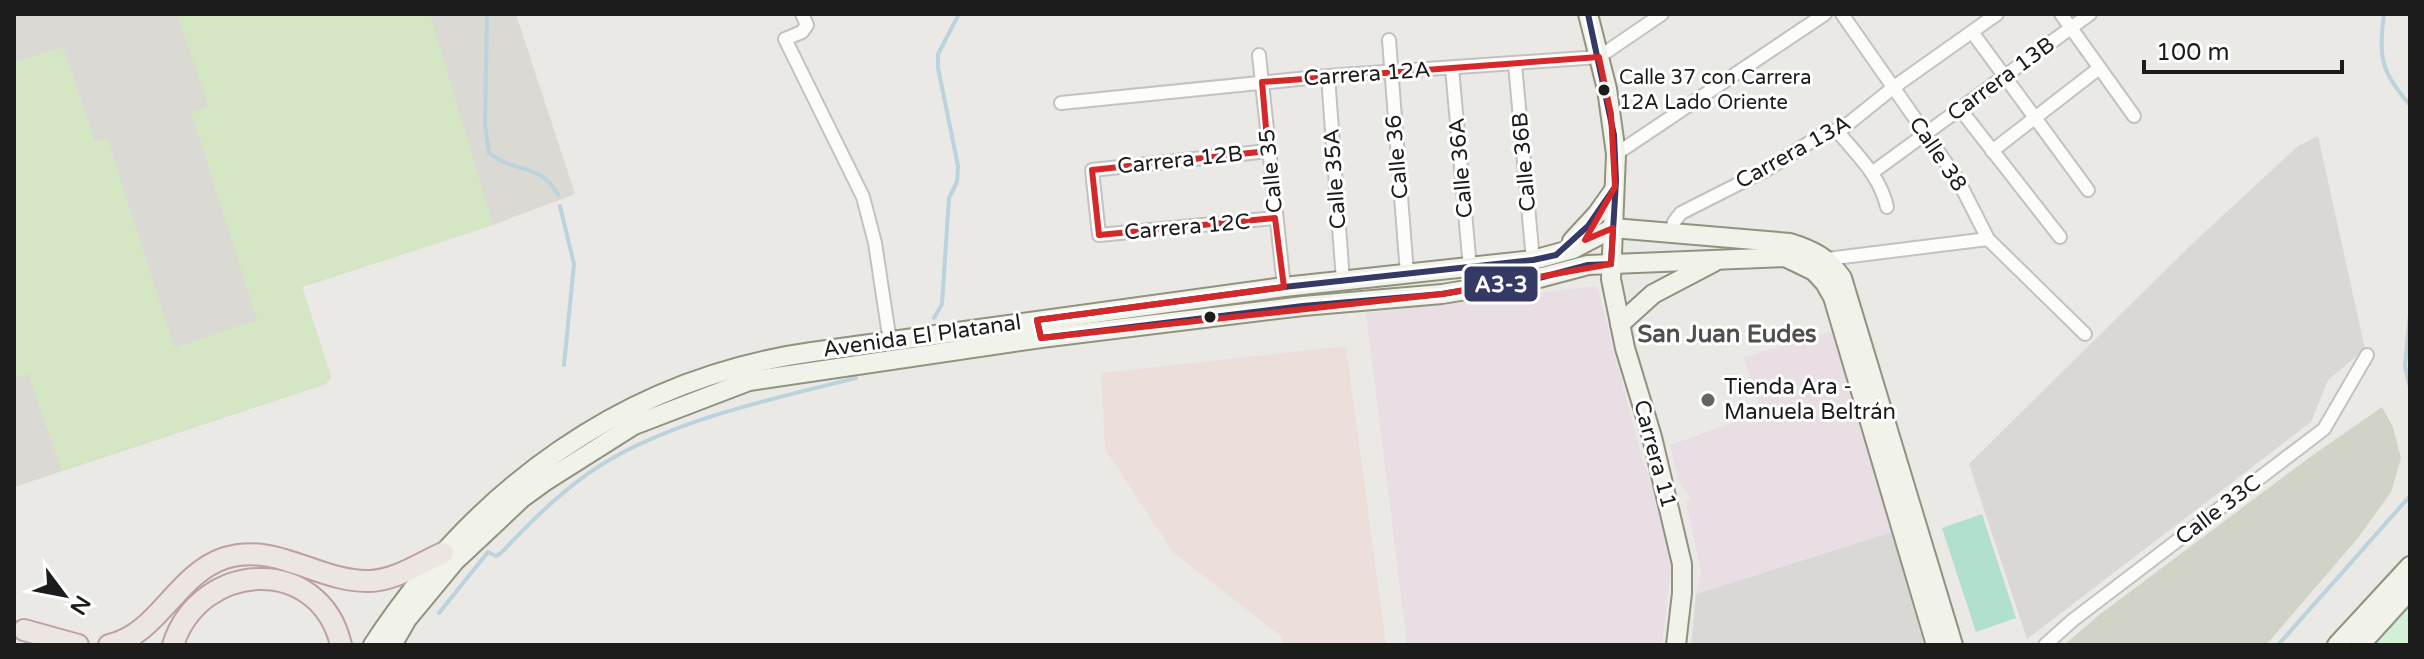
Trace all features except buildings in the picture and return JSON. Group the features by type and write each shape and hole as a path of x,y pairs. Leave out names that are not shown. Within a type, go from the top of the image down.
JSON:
{"highway":[{"path":"109,645 130,637 155,618 179,588 222,559 247,553 273,555 349,579 368,581 383,579 443,553"},
{"path":"173,645 182,621 210,593 234,581 260,578 286,583 310,596 328,615 341,645"},
{"path":"19,627 51,645"},
{"path":"19,627 78,645"}],"main road":[{"name":"Carrera 11","path":"1588,14 1607,89 1616,154 1611,264 1620,324 1682,564 1676,645"},
{"path":"1556,255 1588,226 1615,187"},
{"name":"Avenida El Platanal","path":"392,645 407,619 455,561 522,498 634,425 727,388 770,376 999,346 1045,331 1284,287 1533,260 1556,255 1613,228 1790,243 1827,259"},
{"name":"Avenida El Platanal","path":"373,645 397,608 443,553 491,504 532,469 574,439 653,398 708,376 761,360 890,342 1045,331 1442,294 1539,278 1588,265 1785,257 1814,271 1833,297 1936,645"},
{"path":"1620,324 1653,294 1723,258"},
{"path":"1827,259 1842,278 1953,645"},
{"path":"2337,645 2410,566"},
{"path":"2360,645 2410,590"}],"street":[{"path":"802,14 807,25 805,29 785,39 863,197 875,243 890,342"},
{"name":"Carrera 12A","path":"1061,103 1328,76 1599,57 1662,14"},
{"path":"1616,154 1825,14"},
{"name":"Calle 38","path":"1842,14 1958,180 1988,239 2085,334"},
{"name":"Carrera 13A","path":"1672,232 1674,222 1681,213 1768,169 1829,130 1838,132 1894,87 1997,14"},
{"path":"2061,14 2134,116"},
{"name":"Carrera 13B","path":"1873,172 2090,14"},
{"path":"1972,32 2088,190"},
{"name":"Calle 36","path":"1389,40 1407,274"},
{"name":"Calle 35","path":"1259,55 1284,287"},
{"name":"Calle 36B","path":"1515,64 1533,260"},
{"name":"Calle 36A","path":"1452,68 1470,268"},
{"path":"1992,151 2098,69"},
{"name":"Calle 35A","path":"1328,76 1343,281"},
{"path":"1960,109 2060,237"},
{"path":"1838,132 1873,172 1882,187 1887,207"},
{"name":"Carrera 12B","path":"1099,235 1092,170 1268,151"},
{"name":"Carrera 12C","path":"1099,235 1275,218"},
{"path":"1827,259 1988,239"},
{"name":"Calle 33C","path":"2045,645 2073,620 2324,429 2367,355"}],"highlighted area":[{"path":"1599,57 1611,114 1615,187 1585,240 1613,228 1611,264 1442,294 1041,338 1037,320 1284,287 1275,218 1099,235 1092,170 1268,151 1262,82"}],"shaded area":[{"path":"14,14 516,14 575,194 493,225 302,287 331,377 326,384 14,487"},
{"path":"2318,136 2365,349 2328,380 2311,422 2027,639 1969,464 2193,243 2298,146"},
{"path":"1597,286 1642,458 1659,506 1671,566 1662,645 1407,645 1366,313"},
{"path":"1836,330 1892,532 1696,594 1701,570 1686,503 1691,498 1679,482 1670,445 1761,413 1744,357"},
{"path":"1346,346 1386,645 1283,645 1281,636 1173,552 1105,449 1101,373"},
{"path":"2382,407 2393,427 2401,458 2391,492 2358,538 2266,645 2064,645 2099,615 2306,460"},
{"path":"1892,532 1924,645 1691,645 1696,594"}],"green space":[{"path":"177,14 430,14 493,225 302,287 331,377 326,384 62,471 28,374 14,378 14,62 63,47 95,142 107,138 175,348 257,320 191,112 208,106"},
{"path":"1982,514 2016,618 1976,632 1942,528"},
{"path":"2410,603 2410,644 2373,645"}],"waterway":[{"path":"487,14 485,125 489,153 508,164 544,177 558,195"},
{"path":"934,318 942,304 949,198 957,182 958,166 938,68 938,54 959,14"},
{"path":"2384,14 2381,42 2384,63 2393,83 2410,105"},
{"path":"560,206 574,264 564,365"},
{"path":"2410,314 2405,366 2410,388"},
{"path":"439,613 488,552 496,556 501,553 570,487 618,455 704,419 856,378"},
{"path":"2278,645 2410,496"}],"transit line":[{"name":"A3-3","path":"1588,14 1614,135 1616,181 1611,264 1588,265 1539,278 1442,294 1303,306 1041,338 1037,320 1556,255 1588,226 1615,187"}],"place":[{"name":"Calle 37 con Carrera 12A Lado Oriente","path":"1604,90"},
{"name":"Tienda Ara - Manuela Beltrán","path":"1708,400"}],"district":[{"name":"San Juan Eudes","path":"1727,334"}]}
